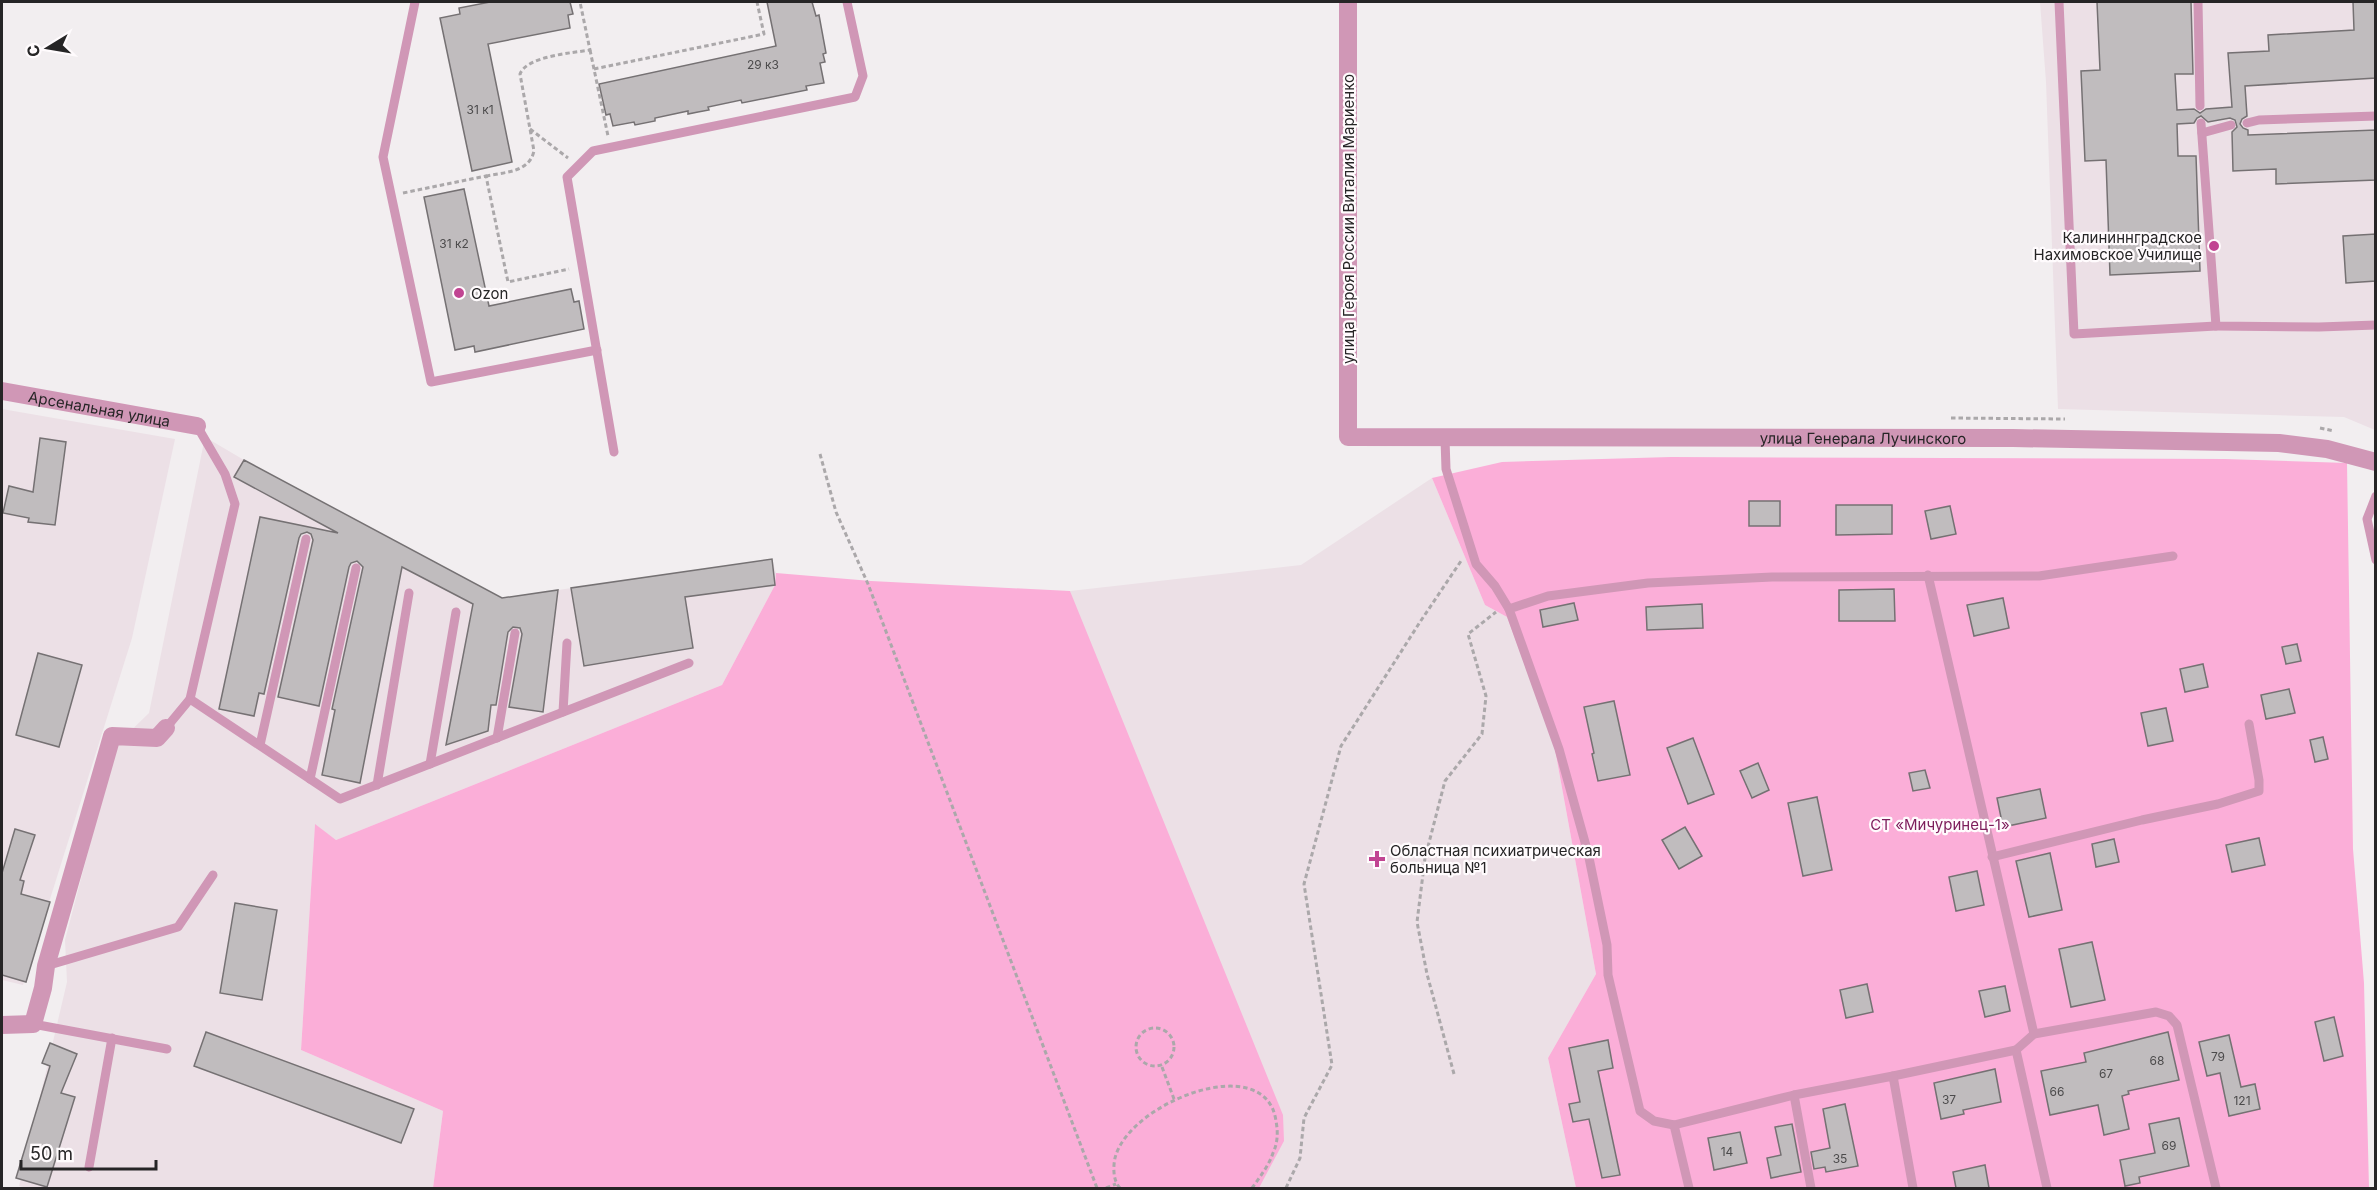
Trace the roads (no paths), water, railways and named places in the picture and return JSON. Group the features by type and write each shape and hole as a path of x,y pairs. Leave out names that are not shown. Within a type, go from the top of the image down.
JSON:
{"street":[{"name":"улица Героя России Виталия Мариенко","path":"1348,2 1348,437"},
{"name":"Арсенальная улица","path":"2,391 197,426"},
{"name":"улица Генерала Лучинского","path":"1348,437 1445,439 2013,438 2279,443 2327,449 2376,462"},
{"path":"2,1025 33,1024 43,988 46,966 112,736 156,738 166,728"}],"lane":[{"path":"415,2 383,157 431,382 597,350"},
{"path":"614,452 567,177 593,151 855,97 863,76 847,2"},
{"path":"2059,2 2074,334 2216,326 2376,325"},
{"path":"2198,2 2200,106"},
{"path":"2247,123 2259,120 2376,116"},
{"path":"2201,123 2216,326"},
{"path":"2202,133 2231,125"},
{"path":"166,728 190,699 236,504 225,474 197,426"},
{"path":"1445,439 1446,469 1476,564 1495,586 1509,609 1558,749 1588,853 1607,945 1608,975 1640,1111 1654,1121 1674,1125 1794,1095 2016,1050 2034,1034 2157,1012 2169,1016 2177,1025 2216,1188"},
{"path":"2376,496 2367,519 2376,560"},
{"path":"260,745 306,539"},
{"path":"1509,609 1548,596 1648,583 1772,577 2039,576 2173,556"},
{"path":"310,779 356,568"},
{"path":"1928,575 2034,1034"},
{"path":"377,785 409,593"},
{"path":"430,764 456,612"},
{"path":"497,738 515,633"},
{"path":"563,712 567,643"},
{"path":"190,699 340,799 689,663"},
{"path":"1992,857 2218,804 2259,791 2249,723"},
{"path":"46,966 178,927 213,875"},
{"path":"33,1024 167,1049"},
{"path":"89,1167 112,1038"},
{"path":"2016,1050 2047,1188"},
{"path":"1893,1076 1913,1188"},
{"path":"1794,1095 1811,1188"},
{"path":"1674,1125 1689,1188"}],"place":[{"name":"Калининнградское Нахимовское Училище","path":"2214,246"},
{"name":"Ozon","path":"459,293"},
{"name":"Областная психиатрическая больница №1","path":"1377,859"}],"park label":[{"name":"СТ «Мичуринец-1»","path":"1940,824"}]}
